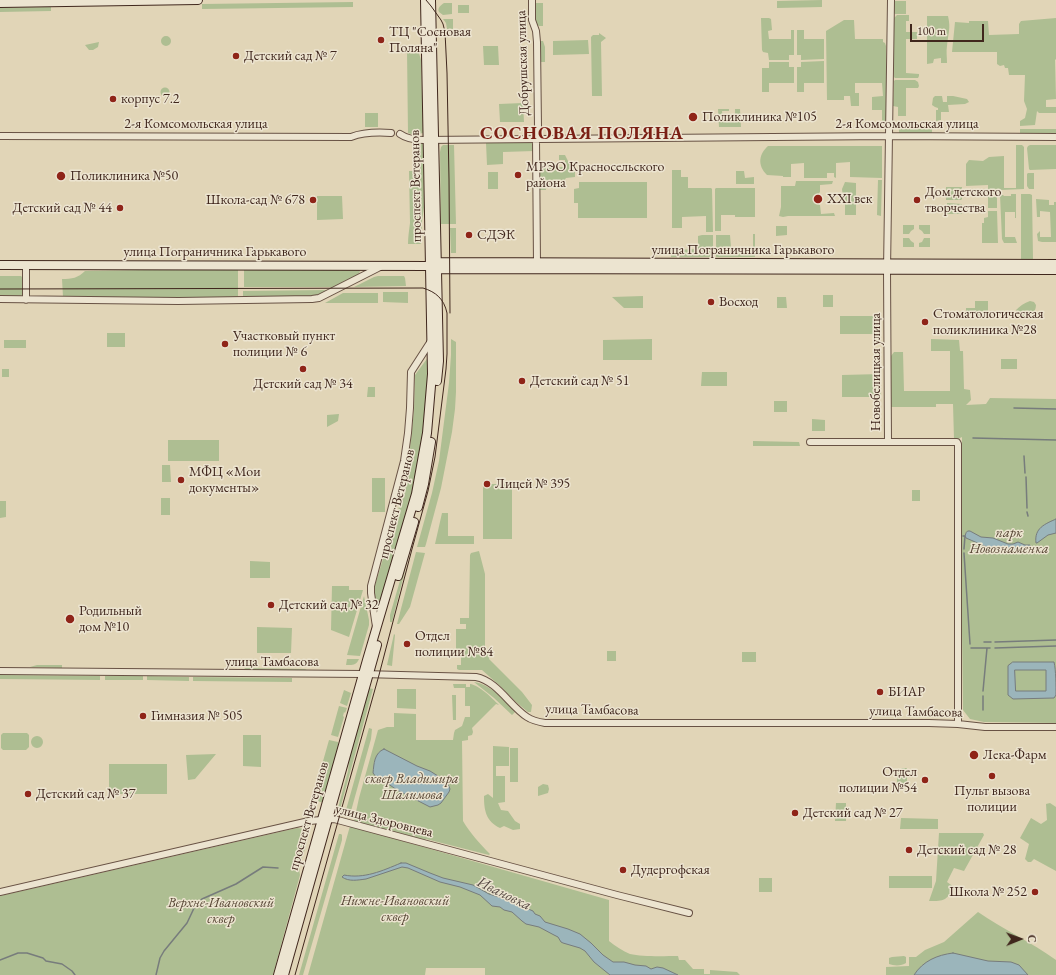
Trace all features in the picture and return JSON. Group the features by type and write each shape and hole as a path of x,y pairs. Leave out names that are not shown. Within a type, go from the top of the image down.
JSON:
{"main road":[{"path":"0,3 198,0"},
{"name":"проспект Ветеранов","path":"366,674 380,636 421,496 433,432 438,361 425,0"},
{"name":"проспект Ветеранов","path":"431,0 431,140"},
{"name":"улица Пограничника Гарькавого","path":"887,267 1056,264"},
{"name":"улица Пограничника Гарькавого","path":"0,265 887,267 1056,270"},
{"name":"проспект Ветеранов","path":"278,975 325,819 366,674 376,630 419,482 430,407 435,266"},
{"name":"проспект Ветеранов","path":"284,975 325,819"}],"street":[{"name":"Добрушская улица","path":"532,0 532,20 536,32 537,42 537,266"},
{"name":"Новобелицкая улица","path":"891,0 887,267 888,442 957,442 958,444 958,724"},
{"name":"2-я Комсомольская улица","path":"0,136 351,137 357,134 367,133 391,134"},
{"name":"2-я Комсомольская улица","path":"400,134 404,137 414,139 431,140 889,136 1056,137"},
{"path":"26,265 26,300"},
{"path":"0,299 178,301 312,299 319,298 382,266"},
{"path":"376,630 371,593 404,461 410,408 411,372 432,340"},
{"path":"810,442 888,442"},
{"name":"улица Тамбасова","path":"0,671 469,676 481,678 492,684 528,718 545,723 929,723 985,727 1056,728"},
{"name":"улица Здоровцева","path":"0,892 309,821 325,819 338,820 617,896 689,914"}],"green space":[{"path":"822,0 822,7 777,8 777,1"},
{"path":"894,1 906,1 906,14 894,13"},
{"path":"353,2 353,7 202,9 202,4"},
{"path":"444,3 452,3 452,14 443,15 439,12 439,8"},
{"path":"534,3 543,3 543,26 536,24 536,9 534,7"},
{"path":"458,5 469,5 469,13 458,13"},
{"path":"51,7 51,11 0,12 0,8"},
{"path":"897,15 909,15 909,21 906,21 906,32 917,32 917,39 906,39 906,73 919,74 918,78 894,77 894,18"},
{"path":"927,16 948,16 949,28 947,63 941,63 941,58 934,59 933,63 927,64"},
{"path":"761,18 771,19 772,30 768,31 769,39 791,39 791,30 794,30 794,55 789,55 789,60 769,60 768,53 763,52"},
{"path":"1056,18 1056,99 1046,100 1046,107 1056,107 1056,113 1039,113 1037,111 1035,125 1020,126 1020,121 1025,118 1027,109 1024,101 1025,75 1009,75 1008,68 1005,68 1004,65 1000,66 997,64 997,52 952,52 955,22 969,23 969,21 988,21 989,35 1019,34 1019,24 1021,21"},
{"path":"443,19 453,19 453,29 447,29 446,23"},
{"path":"844,20 854,20 855,39 883,39 883,42 885,43 886,124 882,124 882,110 872,110 872,97 883,96 882,83 855,83 855,93 859,93 859,106 851,106 850,96 844,96 844,100 827,100 826,31"},
{"path":"797,30 804,30 804,39 824,39 824,59 801,60 801,55 797,55"},
{"path":"599,33 606,38 601,42 602,96 592,96 591,37 593,35 599,35"},
{"path":"164,36 168,36 170,37 170,45 164,46 161,43 161,39"},
{"path":"588,40 589,54 553,55 553,41"},
{"path":"539,41 543,41 545,47 545,62 539,62"},
{"path":"99,42 98,47 93,50 89,50 85,45"},
{"path":"483,46 498,46 499,65 484,65"},
{"path":"407,50 418,50 421,60 423,133 414,135 408,133"},
{"path":"824,61 824,83 804,83 804,92 797,92 797,67 801,67 801,62"},
{"path":"769,62 789,62 789,67 794,67 794,83 769,83 769,92 762,92 762,68 769,68"},
{"path":"895,80 915,80 918,82 918,88 906,88 906,116 898,116 898,107 893,106"},
{"path":"165,87 170,92 165,97 160,92"},
{"path":"935,96 942,96 943,102 947,102 947,96 953,96 967,99 969,102 965,104 948,105 949,112 941,112 941,120 936,121 936,110 938,110 938,108 932,105 933,98"},
{"path":"523,103 524,122 500,122 499,104"},
{"path":"718,109 729,109 729,111 722,111 723,120 735,119 735,109 740,109 741,127 719,127"},
{"path":"365,113 378,113 378,127 365,127"},
{"path":"899,129 932,129 932,134 899,133"},
{"path":"1020,129 1056,129 1056,134 1020,134"},
{"path":"418,141 423,141 424,207 421,244 408,244 410,223 409,171 418,171"},
{"path":"532,141 534,143 534,151 503,152 503,164 487,165 486,143"},
{"path":"443,145 454,145 456,224 441,224 440,152"},
{"path":"1016,145 1022,145 1024,147 1024,189 1000,190 997,194 988,194 988,185 966,186 966,164 969,160 983,161 989,157 1004,156 1004,188 1016,188"},
{"path":"1030,145 1056,145 1056,169 1030,170 1027,148"},
{"path":"768,146 882,146 882,178 850,177 850,162 836,163 836,178 834,177 834,173 827,173 827,178 804,178 804,163 791,164 791,177 767,175 760,160 763,152"},
{"path":"559,155 565,155 569,163 575,164 575,177 566,178 561,185 549,186 546,190 540,190 540,168 565,167 565,160 559,160"},
{"path":"672,170 681,170 681,177 688,177 688,188 712,189 713,232 706,232 706,216 682,217 682,228 672,228"},
{"path":"736,171 744,171 745,178 754,177 754,184 736,184"},
{"path":"488,172 498,172 498,189 488,189"},
{"path":"1028,173 1034,173 1034,189 1029,189 1027,186"},
{"path":"878,180 882,180 881,216 877,215"},
{"path":"796,181 833,181 832,184 820,185 819,205 821,214 834,213 835,216 779,216 781,207 781,186 795,186"},
{"path":"579,182 647,182 647,218 578,218 578,203 574,203 574,189 579,188"},
{"path":"845,182 856,183 856,215 845,215 845,198 843,198 842,189"},
{"path":"946,187 962,187 962,199 946,200"},
{"path":"716,188 755,188 755,217 721,215 721,231 715,231"},
{"path":"1011,194 1016,194 1016,218 1015,212 1005,212 1005,237 1015,237 1017,243 1004,243 1002,239 1000,195 1011,196"},
{"path":"1021,194 1032,195 1033,259 1021,259"},
{"path":"317,196 342,196 343,219 317,220"},
{"path":"988,197 997,197 997,208 988,208"},
{"path":"1036,199 1049,200 1049,205 1054,205 1054,202 1056,202 1056,242 1038,241 1037,234 1040,231 1040,237 1051,237 1050,212 1040,211 1040,217 1037,217"},
{"path":"947,203 962,204 962,214 947,214"},
{"path":"988,211 997,211 998,243 982,243 982,223 984,223 984,218 988,217"},
{"path":"903,225 914,225 914,229 909,234 903,234"},
{"path":"919,225 930,225 930,234 924,234 919,229"},
{"path":"776,226 787,226 787,235 776,236"},
{"path":"450,228 456,228 456,253 451,253"},
{"path":"753,234 755,234 755,257 716,257 716,235 730,235 731,247 753,247"},
{"path":"713,235 713,257 671,257 671,250 698,249 698,236"},
{"path":"903,238 909,238 914,243 914,247 903,247"},
{"path":"924,238 930,238 930,247 919,247 919,243 922,242"},
{"path":"357,269 360,271 359,274 335,287 244,287 244,270"},
{"path":"238,270 238,297 63,297 62,279 75,278 85,271"},
{"path":"0,276 21,276 23,294 20,296 0,296"},
{"path":"378,276 404,276 406,286 354,287"},
{"path":"327,290 314,296 243,296 243,291"},
{"path":"383,292 408,292 408,303 383,302"},
{"path":"343,293 378,293 378,303 325,303"},
{"path":"823,295 833,295 833,307 823,307"},
{"path":"643,296 643,308 624,308 612,297"},
{"path":"777,297 786,297 787,308 777,308"},
{"path":"975,301 988,301 988,318 976,318 975,311 972,311 972,314 966,314 966,308 975,308"},
{"path":"1030,301 1034,302 1036,305 1033,313 1024,317 1018,314 1016,310"},
{"path":"840,316 881,316 881,334 840,334"},
{"path":"107,333 125,333 125,347 107,347"},
{"path":"451,339 456,342 456,392 452,432 441,488 426,544 425,547 417,547 439,461 449,383"},
{"path":"652,339 652,360 603,360 603,340"},
{"name":"парк Новознаменка","path":"931,339 959,340 960,351 963,351 964,389 970,390 971,400 966,405 986,404 990,398 1056,399 1056,723 984,722 970,719 963,710 962,437 954,439 953,404 936,404 936,407 890,407 891,356 894,352 903,352 904,391 950,391 950,351 931,351"},
{"path":"4,340 26,340 26,348 4,348"},
{"path":"429,356 424,434 414,490 379,608 375,606 375,585 402,497 408,467 414,410 415,375"},
{"path":"1001,359 1017,359 1017,369 1001,369"},
{"path":"2,369 9,369 9,377 2,377"},
{"path":"702,372 727,372 727,386 701,386"},
{"path":"881,374 881,397 842,397 842,375"},
{"path":"368,387 375,387 375,397 367,397"},
{"path":"774,401 787,401 787,412 774,412"},
{"path":"339,414 338,421 327,427 327,415"},
{"path":"812,419 825,420 825,431 812,431"},
{"path":"168,440 219,440 219,461 168,461"},
{"path":"753,441 799,442 800,446 753,446"},
{"path":"162,465 170,465 171,482 162,482"},
{"path":"372,478 385,478 385,512 372,512"},
{"path":"483,484 512,484 512,539 483,539"},
{"path":"912,490 920,490 920,501 912,501"},
{"path":"161,498 170,498 170,515 161,515"},
{"path":"0,501 6,501 6,517 0,518"},
{"path":"442,513 448,513 448,536 474,536 474,544 435,544"},
{"path":"409,551 392,622 390,622 390,615"},
{"path":"479,551 485,574 485,651 489,652 489,659 522,692 532,705 531,712 528,712 516,702 482,670 457,669 457,665 461,665 461,652 456,652 456,629 466,629 466,624 460,624 460,618 469,618 470,555 471,553"},
{"path":"416,552 425,553 410,607 399,624 397,624"},
{"path":"250,561 270,562 270,578 250,578"},
{"path":"332,586 349,586 349,590 363,590 349,637 331,630"},
{"path":"364,596 369,625 360,656 347,655"},
{"path":"257,627 292,628 291,653 257,653"},
{"path":"394,634 395,635 392,666 387,665"},
{"path":"607,651 616,651 616,661 607,661"},
{"path":"742,652 756,652 756,662 742,662"},
{"path":"347,659 359,659 355,664 346,665"},
{"path":"37,665 62,665 62,668 30,667"},
{"path":"244,668 307,669 247,670"},
{"path":"0,675 100,676 100,680 0,679"},
{"path":"105,676 143,676 143,680 105,680"},
{"path":"147,676 189,677 189,681 147,680"},
{"path":"193,677 292,678 292,682 193,681"},
{"path":"474,682 480,683 497,693 515,712 512,715"},
{"name":"сквер Владимира Шалимова","path":"453,684 466,684 466,687 470,687 470,684 474,685 485,692 499,705 496,704 472,728 472,735 468,736 468,740 462,741 463,821 475,838 490,854 489,855 354,821 378,730 387,727 394,727 394,713 416,714 416,740 453,740 455,730 462,726 465,717 470,717 470,706 465,706 465,688 454,688"},
{"path":"369,688 373,689 340,809 338,808 348,771 349,760"},
{"path":"397,689 416,689 416,709 397,708"},
{"path":"344,690 351,693 347,706 340,703"},
{"path":"452,695 456,695 456,720 453,720"},
{"path":"339,706 347,708 345,713 344,712 338,737 331,735"},
{"path":"369,728 372,729 371,739 351,811 346,810"},
{"path":"3,733 27,733 29,735 29,747 26,750 3,750 1,748 1,735"},
{"path":"243,735 261,735 261,767 243,766"},
{"path":"35,736 39,736 43,742 39,748 35,748 31,744 31,740"},
{"path":"329,740 338,742 338,757 325,803 312,800"},
{"path":"493,746 509,747 509,766 496,766 496,776 505,776 505,802 498,803 501,810 508,811 515,821 520,824 520,829 513,830 504,826 500,828 489,819 485,811 484,796 488,794 493,798"},
{"path":"510,748 518,748 518,782 510,782"},
{"path":"216,754 195,779 188,780 186,755"},
{"path":"109,764 167,764 167,794 109,794"},
{"path":"902,768 907,768 907,784 897,784 897,774"},
{"path":"543,784 548,785 548,793 538,796 538,787"},
{"path":"836,803 846,803 846,821 835,821"},
{"path":"1050,803 1056,807 1056,871 1034,859 1031,862 1028,862 1025,859 1029,844 1020,838 1031,818 1041,824 1047,820 1046,804"},
{"path":"901,818 938,819 938,829 900,829"},
{"name":"Нижне-Ивановский сквер","path":"350,826 609,900 609,941 622,950 630,954 641,956 678,956 679,960 685,960 693,969 704,969 704,974 710,974 710,970 737,972 740,975 485,975 485,968 426,968 425,975 308,975"},
{"name":"Верхне-Ивановский сквер","path":"297,828 306,829 307,840 301,863 300,875 273,975 0,975 0,896"},
{"path":"939,833 983,833 984,835 964,871 954,868 947,882 954,887 947,898 939,901 929,901 936,881"},
{"path":"339,834 342,835 342,840 303,975 299,975"},
{"path":"889,876 932,876 932,888 889,888"},
{"path":"759,878 772,878 772,892 759,892"},
{"path":"978,912 1056,960 1056,975 886,975 886,967 909,966 909,957 916,957 925,950 944,942"},
{"path":"906,957 906,963 898,965 889,964 889,958"}],"water":[{"path":"1056,519 1056,533 1048,535 1036,543 1037,534 1041,527"},
{"path":"968,531 981,537 993,538 1008,544 1018,542 1025,545 1030,545 1032,548 1028,551 1012,553 998,551 966,538 965,536"},
{"path":"1013,662 1054,662 1056,674 1056,695 1054,698 1013,699 1008,695 1008,666","holes":["1015,670 1046,670 1046,691 1016,691"]},
{"path":"384,749 430,771 448,784 450,789 449,792 441,803 430,807 377,778 373,773 374,763 378,753"},
{"name":"Ивановка","path":"401,863 406,863 443,878 473,885 489,894 512,901 521,901 526,908 540,916 545,922 580,934 613,962 624,962 646,966 651,969 657,967 663,968 678,975 610,975 594,962 585,951 561,942 558,937 539,927 526,924 512,912 504,910 500,907 492,906 480,895 460,887 440,882 408,868 402,867 366,879 351,880 342,877 344,875 359,876 373,874"},
{"path":"953,953 988,961 1011,962 1019,965 1028,975 914,975 926,962 941,955"}],"waterway":[{"path":"1014,408 1056,409"},
{"path":"973,438 1056,440"},
{"path":"1024,456 1025,473"},
{"path":"1026,477 1027,508"},
{"path":"1027,512 1028,516"},
{"path":"963,536 965,536 964,549"},
{"path":"964,553 970,644"},
{"path":"995,642 1056,640"},
{"path":"984,642 991,642"},
{"path":"995,648 1056,646"},
{"path":"971,648 990,648"},
{"path":"983,691 987,648"},
{"path":"983,696 983,710"},
{"name":"Ивановка","path":"156,975 160,958 187,923 196,904 202,899 236,884 263,867 278,868"},
{"name":"Ивановка","path":"0,960 18,953 27,953 43,958 46,961 62,964 75,975"}],"tram line":[{"path":"426,0 441,20 445,32 449,179 450,313"},
{"path":"0,289 423,288 436,294 442,300 446,308 446,369 435,457 428,491 379,675 295,975"}],"place":[{"name":"ТЦ \"Сосновая Поляна\"","path":"381,40"},
{"name":"Детский сад № 7","path":"236,56"},
{"name":"корпус 7.2","path":"113,99"},
{"name":"Поликлиника №105","path":"693,117"},
{"name":"МРЭО Красносельского района","path":"518,175"},
{"name":"Поликлиника №50","path":"61,176"},
{"name":"XXI век","path":"818,199"},
{"name":"Школа-сад № 678","path":"313,200"},
{"name":"Дом детского творчества","path":"917,200"},
{"name":"Детский сад № 44","path":"120,208"},
{"name":"СДЭК","path":"469,235"},
{"name":"Восход","path":"711,302"},
{"name":"Стоматологическая поликлиника №28","path":"925,322"},
{"name":"Участковый пункт полиции № 6","path":"225,344"},
{"name":"Детский сад № 34","path":"303,369"},
{"name":"Детский сад № 51","path":"522,381"},
{"name":"МФЦ «Мои документы»","path":"181,480"},
{"name":"Лицей № 395","path":"487,484"},
{"name":"Детский сад № 32","path":"271,605"},
{"name":"Родильный дом №10","path":"70,619"},
{"name":"Отдел полиции №84","path":"407,644"},
{"name":"БИАР","path":"880,692"},
{"name":"Гимназия № 505","path":"143,716"},
{"name":"Лека-Фарм","path":"974,755"},
{"name":"Пульт вызова полиции","path":"992,776"},
{"name":"Отдел полиции №54","path":"925,780"},
{"name":"Детский сад № 37","path":"28,794"},
{"name":"Детский сад № 27","path":"795,813"},
{"name":"Детский сад № 28","path":"909,850"},
{"name":"Дудергофская","path":"623,870"},
{"name":"Школа № 252","path":"1035,892"}],"district":[{"name":"СОСНОВАЯ ПОЛЯНА","path":"582,134"}]}
